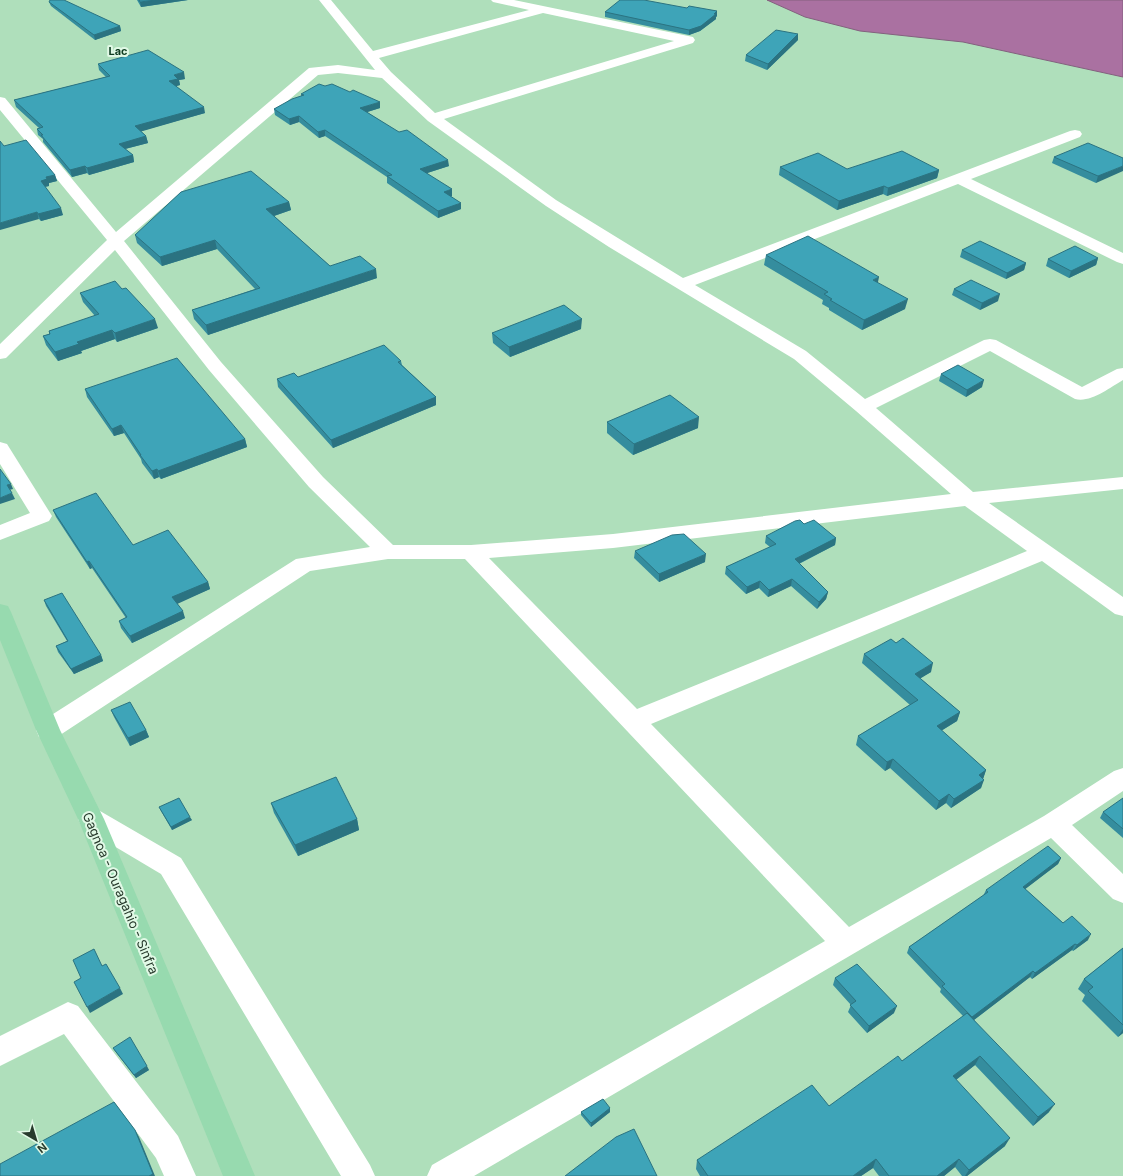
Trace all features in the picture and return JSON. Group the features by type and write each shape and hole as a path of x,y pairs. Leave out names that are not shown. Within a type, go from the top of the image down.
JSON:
{"main road":[{"name":"Gagnoa - Ouragahio - Sinfra","path":"0,612 48,730 91,819 239,1176"}],"street":[{"path":"326,0 386,75 433,118 551,202 614,244 800,355 863,407 969,499 1123,608"},
{"path":"433,118 688,40 497,0"},
{"path":"371,56 544,10"},
{"path":"0,354 115,241 314,71 338,69 386,75"},
{"path":"0,101 150,283 215,366 316,482 388,552"},
{"path":"682,284 1075,134"},
{"path":"958,178 1123,259"},
{"path":"863,407 990,344 1082,395 1123,373"},
{"path":"0,448 42,516 0,532"},
{"path":"48,730 304,564 388,552 471,552 613,541 969,499 1123,483"},
{"path":"471,552 846,943"},
{"path":"633,721 1044,552"},
{"path":"443,1176 1053,824 1123,778"},
{"path":"91,819 171,866 359,1176"},
{"path":"1053,824 1123,891"},
{"path":"0,1052 68,1016 167,1146 180,1176"}],"shaded area":[{"path":"767,0 1123,0 1123,77 963,42 860,31 805,17"}],"building":[{"path":"50,0 64,0 120,26 94,35 49,2"},
{"path":"139,0 156,0 140,2"},
{"path":"620,0 644,0 687,8 689,6 717,11 714,14 716,14 701,26 689,30 605,12"},
{"path":"776,30 798,34 768,64 746,55"},
{"path":"148,50 184,72 174,75 178,79 169,81 204,107 135,126 146,136 119,144 133,155 87,168 85,166 70,170 37,129 43,127 14,100 110,76 98,64"},
{"path":"319,84 325,86 332,84 350,92 353,90 380,102 360,108 399,132 407,130 448,160 420,169 452,189 444,192 461,203 438,211 387,176 392,175 325,130 318,132 299,116 289,119 274,109 292,99 304,95 301,94"},
{"path":"26,140 55,175 46,177 47,179 41,181 61,208 38,214 37,212 0,223 0,141 4,146"},
{"path":"1088,143 1123,158 1123,166 1098,176 1054,157"},
{"path":"902,151 939,170 888,188 884,186 839,201 780,167 818,153 847,169"},
{"path":"251,171 289,202 266,209 330,266 360,256 376,269 206,325 192,310 260,288 215,240 160,257 135,235 181,192"},
{"path":"808,236 879,277 873,280 908,299 864,320 830,300 832,299 824,294 828,292 766,255"},
{"path":"980,241 1026,263 1007,273 962,250"},
{"path":"1075,246 1098,258 1071,271 1048,259"},
{"path":"971,280 1000,294 982,303 954,289"},
{"path":"115,281 122,289 126,288 155,319 115,333 112,330 77,342 79,344 55,352 43,336 50,334 49,331 99,314 80,293"},
{"path":"564,305 582,319 509,347 492,333"},
{"path":"384,345 401,361 398,362 436,397 331,440 277,379 294,373 298,377"},
{"path":"177,358 245,439 158,471 157,469 152,471 121,425 112,429 85,389"},
{"path":"958,365 984,380 967,390 941,374"},
{"path":"670,395 699,417 634,444 607,422"},
{"path":"0,469 11,484 7,485 12,493 0,498"},
{"path":"96,493 133,545 168,530 208,582 172,597 183,611 130,636 119,621 127,617 89,561 87,562 53,510"},
{"path":"800,520 804,524 814,520 836,538 795,559 828,592 819,602 792,579 769,590 760,581 747,587 726,567 776,544 766,536 795,521"},
{"path":"684,534 706,554 659,574 635,551 672,535"},
{"path":"62,593 101,655 71,669 56,646 68,641 44,600"},
{"path":"903,638 933,663 915,674 960,712 937,726 986,770 979,775 984,780 954,799 949,794 939,801 893,759 887,762 858,736 918,700 864,654 891,639 896,643"},
{"path":"130,702 146,730 128,738 111,710"},
{"path":"336,777 357,819 295,845 271,803"},
{"path":"179,798 190,817 171,827 159,807"},
{"path":"1123,798 1123,829 1103,812"},
{"path":"1048,846 1061,858 1023,887 1063,923 1072,916 1091,934 1035,973 1033,971 972,1017 942,986 945,984 909,947 988,892 986,890"},
{"path":"1123,948 1123,1025 1088,991 1093,987 1084,979"},
{"path":"94,949 102,966 106,964 120,988 87,1007 74,982 81,978 73,960"},
{"path":"857,964 897,1006 869,1026 850,1005 856,1001 835,978"},
{"path":"967,1013 1055,1104 1038,1117 980,1056 953,1076 1010,1138 969,1170 959,1159 937,1176 889,1176 876,1159 853,1176 708,1176 697,1160 812,1085 829,1106 898,1056 902,1061"},
{"path":"130,1037 147,1066 134,1075 113,1048"},
{"path":"603,1099 610,1108 591,1123 581,1112"},
{"path":"114,1102 135,1130 153,1174 149,1176 0,1176 0,1164"},
{"path":"634,1129 657,1176 565,1176 616,1137"}],"district":[{"name":"Lac","path":"118,51"}]}
